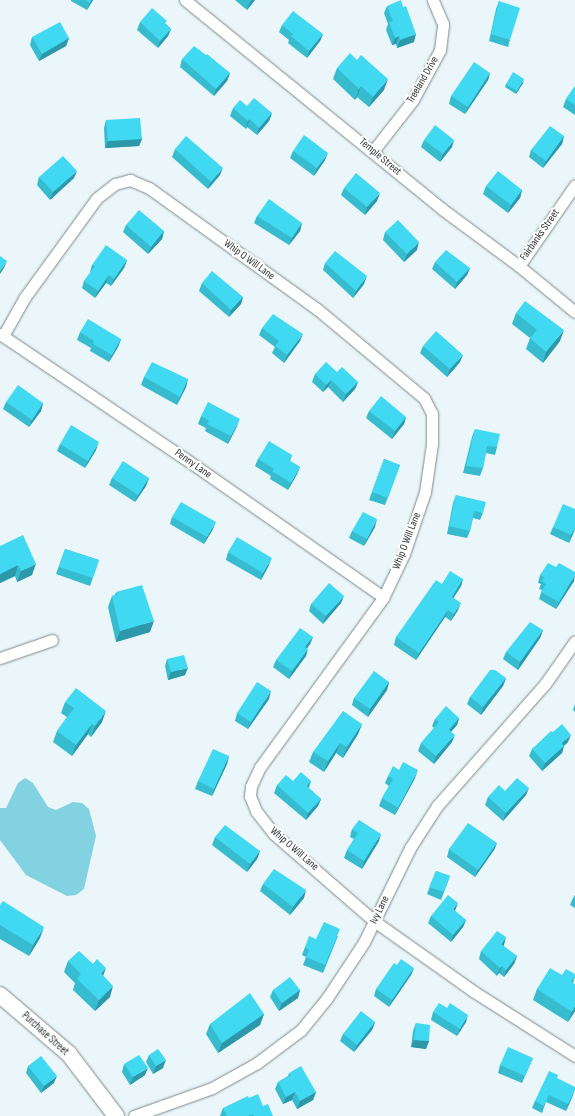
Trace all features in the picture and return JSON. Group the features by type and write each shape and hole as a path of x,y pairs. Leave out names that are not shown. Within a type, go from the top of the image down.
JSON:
{"main road":[{"name":"Purchase Street","path":"0,995 69,1054 116,1116"}],"street":[{"name":"Temple Street","path":"185,0 442,208 519,266 575,312"},
{"name":"Treeland Drive","path":"373,151 413,100 440,50 443,24 433,0"},
{"name":"Whip O Will Lane","path":"1,335 25,297 102,192 115,184 130,180 149,188 317,308 418,391 428,405 432,414 432,444 425,492 404,554 383,597 260,767 251,786 250,796 256,810 274,834 374,921 473,991 574,1053"},
{"name":"Fairbanks Street","path":"519,266 575,185"},
{"name":"Penny Lane","path":"1,335 184,458 383,597"},
{"path":"0,658 52,640"},
{"name":"Ivy Lane","path":"134,1116 212,1088 257,1063 301,1030 327,998 364,942 410,848 436,806 545,684 575,641"}],"shaded area":[{"path":"25,778 33,783 48,807 56,810 73,802 82,803 89,809 96,836 84,889 76,895 67,896 26,875 0,840 0,808 6,808 18,783"}],"building":[{"path":"401,0 403,7 406,6 416,34 400,40 399,36 395,38 389,22 393,21 387,6"},
{"path":"499,1 520,8 510,40 491,34"},
{"path":"152,8 167,21 165,23 171,29 160,41 140,22"},
{"path":"293,11 323,34 309,51 291,36 293,34 282,25"},
{"path":"60,22 69,38 42,54 32,37"},
{"path":"194,46 206,55 207,54 230,73 216,89 182,59"},
{"path":"350,53 357,60 361,55 388,79 373,97 361,86 359,89 337,68"},
{"path":"474,62 490,73 468,107 451,96"},
{"path":"513,72 524,79 517,91 506,84"},
{"path":"575,86 575,105 566,99"},
{"path":"254,98 272,113 259,128 250,119 248,121 233,108 240,100 247,106"},
{"path":"140,118 142,139 108,141 106,120"},
{"path":"435,125 454,140 443,154 424,140"},
{"path":"550,126 564,136 546,161 531,150"},
{"path":"304,135 328,153 317,168 293,151"},
{"path":"186,136 223,168 211,182 175,149"},
{"path":"63,156 77,171 53,192 39,177"},
{"path":"498,171 522,190 511,205 486,186"},
{"path":"356,173 380,193 367,207 344,188"},
{"path":"269,199 302,223 292,238 257,216"},
{"path":"139,210 164,231 151,247 126,225"},
{"path":"398,220 419,242 407,254 385,232"},
{"path":"106,245 127,260 114,279 109,275 98,291 84,281 95,266 92,265"},
{"path":"446,250 470,268 457,282 435,262"},
{"path":"335,251 367,276 356,291 325,263"},
{"path":"0,256 7,261 0,271"},
{"path":"212,271 243,297 231,310 202,283"},
{"path":"525,301 564,330 546,352 530,338 537,330 516,313"},
{"path":"273,314 303,334 287,355 275,346 279,341 262,328"},
{"path":"88,319 121,339 112,355 93,344 94,341 80,332"},
{"path":"436,331 463,355 450,369 423,346"},
{"path":"152,362 188,379 180,397 144,377"},
{"path":"326,362 337,372 342,367 358,382 346,394 331,380 326,385 315,374"},
{"path":"18,385 43,403 32,420 6,402"},
{"path":"381,396 406,417 395,431 369,411"},
{"path":"208,402 240,419 231,436 207,424 209,421 201,416"},
{"path":"71,425 99,442 88,461 60,444"},
{"path":"475,429 500,434 497,447 487,446 483,468 466,466"},
{"path":"269,441 292,455 289,460 300,467 291,483 272,471 274,469 258,459"},
{"path":"384,459 400,465 388,498 372,492"},
{"path":"123,461 149,478 138,495 112,478"},
{"path":"456,495 486,502 483,513 474,511 470,531 449,526"},
{"path":"181,502 216,522 207,537 172,517"},
{"path":"563,504 575,509 575,528 571,535 553,527"},
{"path":"363,512 377,519 367,539 352,531"},
{"path":"23,535 36,564 21,571 18,565 0,574 0,546"},
{"path":"237,537 272,558 263,573 228,552"},
{"path":"65,549 99,560 93,578 59,567"},
{"path":"548,563 556,567 559,563 575,572 575,575 559,602 541,592 546,584 542,581 544,577 540,575"},
{"path":"450,571 463,579 452,597 461,603 454,614 448,610 419,653 396,637 436,580 442,584"},
{"path":"329,583 344,596 326,616 311,604"},
{"path":"142,585 154,621 120,631 112,596 117,595 116,592"},
{"path":"530,622 543,630 520,662 506,652"},
{"path":"300,628 313,637 305,647 308,649 292,671 276,660"},
{"path":"184,655 188,668 171,672 167,659"},
{"path":"490,670 495,670 506,678 483,707 470,697"},
{"path":"374,671 389,682 370,709 354,698"},
{"path":"257,682 271,691 251,722 237,713"},
{"path":"76,688 106,711 95,726 92,724 76,745 57,731 74,708 65,702"},
{"path":"446,706 459,718 449,730 455,735 436,756 421,743 439,722 435,719"},
{"path":"343,711 362,724 347,747 340,743 328,761 313,752"},
{"path":"562,724 571,735 562,743 564,746 545,763 532,749 551,731 553,732"},
{"path":"213,749 229,756 214,789 198,781"},
{"path":"403,762 418,770 398,808 382,798 393,779 388,776 393,766 399,770"},
{"path":"301,772 311,781 307,786 321,799 308,813 277,785 286,775 293,781"},
{"path":"517,778 529,788 506,813 488,797 499,785 505,791"},
{"path":"359,820 381,834 364,861 347,850 358,833 352,829"},
{"path":"468,823 497,843 478,870 449,849"},
{"path":"225,825 260,851 250,864 215,837"},
{"path":"274,869 306,890 293,907 263,884"},
{"path":"436,871 450,876 444,892 429,887"},
{"path":"448,895 458,903 453,909 466,920 453,935 431,916"},
{"path":"3,901 44,927 33,945 0,925 0,905"},
{"path":"324,922 340,929 325,965 306,957 309,950 305,947 309,936 316,939"},
{"path":"497,931 506,937 501,944 517,956 506,970 502,966 500,968 481,951"},
{"path":"79,951 93,964 97,959 106,968 101,973 113,986 99,1000 77,979 81,974 68,961"},
{"path":"401,959 414,968 392,1000 376,989 394,963 397,965"},
{"path":"550,968 562,975 566,969 575,974 571,982 575,984 575,1006 572,1012 537,989"},
{"path":"290,977 300,990 282,1003 273,990"},
{"path":"250,993 264,1014 222,1043 210,1024"},
{"path":"439,1003 447,1008 450,1003 468,1015 460,1029 433,1012"},
{"path":"361,1011 375,1022 357,1045 343,1034"},
{"path":"416,1023 430,1025 429,1041 414,1040"},
{"path":"508,1047 533,1058 525,1076 500,1065"},
{"path":"158,1049 166,1060 156,1066 149,1055"},
{"path":"139,1055 148,1068 133,1077 124,1064"},
{"path":"41,1056 57,1076 44,1086 28,1066"},
{"path":"301,1066 316,1092 300,1101 295,1092 286,1097 278,1082 291,1075 289,1073"},
{"path":"549,1071 558,1075 557,1078 575,1087 568,1104 549,1095 544,1106 535,1101"},
{"path":"258,1094 263,1106 268,1104 273,1116 254,1116 252,1114 248,1116 227,1116 223,1108 248,1096 249,1098"}]}
